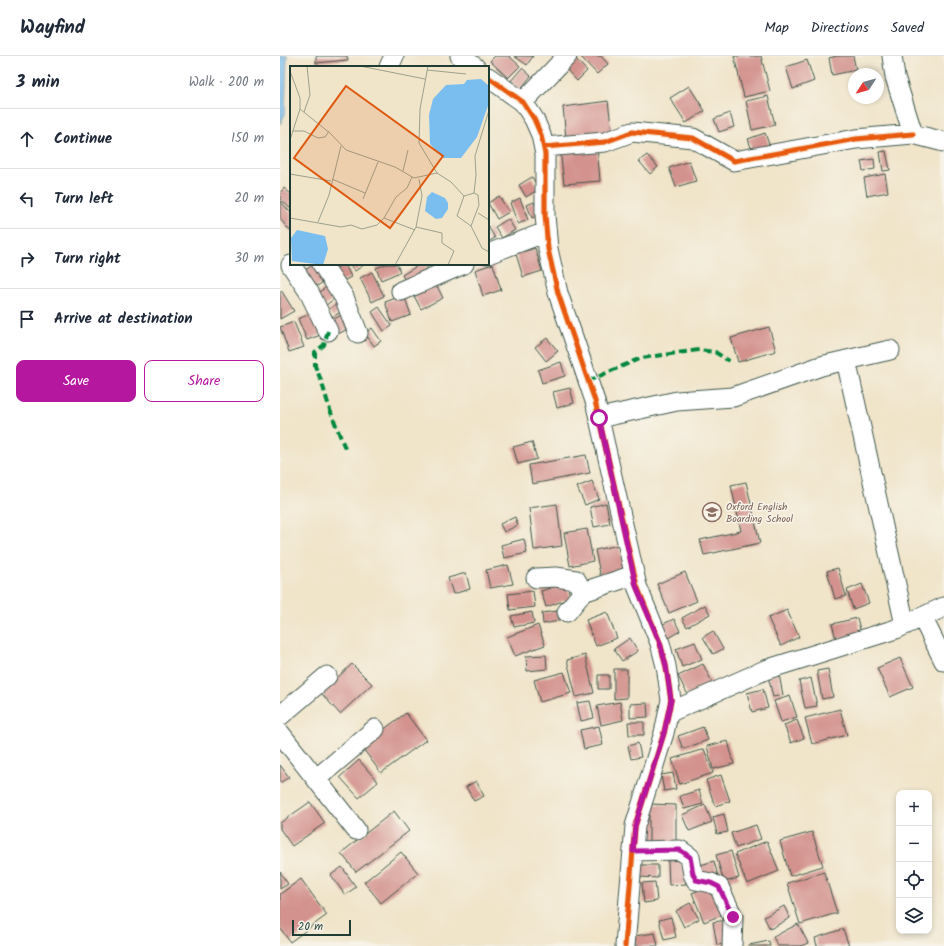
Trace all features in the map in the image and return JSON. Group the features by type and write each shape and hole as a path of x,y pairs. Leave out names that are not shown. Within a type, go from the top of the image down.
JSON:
{"street":[{"path":"389,66 394,56"},
{"path":"460,56 474,66"},
{"path":"523,102 567,56"},
{"path":"892,56 895,77 913,134"},
{"path":"489,78 523,102 534,119 541,135 545,154 546,232 548,249 558,293 595,401 636,586 660,643 666,666 671,700 664,733 635,826 625,946"},
{"path":"544,147 605,142 632,132 692,138 734,161 856,139 913,134 944,142"},
{"path":"489,254 546,232"},
{"path":"323,265 344,297 358,333"},
{"path":"401,291 462,265"},
{"path":"288,268 309,292 328,331"},
{"path":"599,418 677,401 733,397 821,366 890,350"},
{"path":"846,360 905,625"},
{"path":"567,612 584,592 634,575"},
{"path":"536,578 556,577 576,580 584,592"},
{"path":"668,713 765,670 905,625 944,607"},
{"path":"922,617 944,660"},
{"path":"280,716 328,676"},
{"path":"316,779 375,729"},
{"path":"280,733 356,830"},
{"path":"633,851 680,850 690,857 693,874 696,880 711,883 719,887 722,893 733,917 732,946"}],"water":[{"path":"280,56 287,56 285,114 280,124"}],"building":[{"path":"316,56 347,56 348,60 316,63"},
{"path":"495,56 509,56 520,66 508,78 490,61"},
{"path":"514,56 533,56 527,65"},
{"path":"580,56 601,56 608,64 597,74"},
{"path":"734,56 761,56 770,91 744,97"},
{"path":"837,56 853,56 856,68 848,68 848,72 832,75 829,58"},
{"path":"574,57 587,71 577,81 564,67"},
{"path":"807,60 814,81 793,89 786,67"},
{"path":"522,68 531,76 519,91 510,82"},
{"path":"689,86 705,111 686,123 670,98"},
{"path":"768,96 775,125 752,130 746,101"},
{"path":"608,101 612,133 566,138 563,107"},
{"path":"730,113 734,127 719,132 714,119"},
{"path":"765,133 770,147 753,153 748,139"},
{"path":"597,146 600,181 564,184 560,149"},
{"path":"886,151 890,170 883,171 880,152"},
{"path":"647,155 658,167 650,174 639,161"},
{"path":"874,159 875,169 863,171 861,161"},
{"path":"689,161 696,181 676,187 669,168"},
{"path":"885,174 888,192 867,196 864,178"},
{"path":"532,177 539,189 526,197 519,185"},
{"path":"284,188 290,193 290,208 280,199 280,193"},
{"path":"499,196 509,212 497,219 489,202"},
{"path":"520,198 528,220 518,224 510,203"},
{"path":"280,201 290,212 290,231 280,219"},
{"path":"534,202 539,215 532,218 527,205"},
{"path":"508,219 515,230 502,238 495,227"},
{"path":"489,228 495,238 489,241"},
{"path":"535,248 542,271 523,277 516,254"},
{"path":"493,264 501,290 483,296 475,270"},
{"path":"313,265 315,265 330,277 313,289 301,273"},
{"path":"341,265 345,265 351,277 341,282 334,269"},
{"path":"350,265 364,265 355,271"},
{"path":"384,265 397,265 400,272 381,280 376,268"},
{"path":"418,265 426,265 430,273 409,287 402,275"},
{"path":"372,272 384,296 372,302 360,278"},
{"path":"435,282 443,298 421,309 413,294"},
{"path":"330,284 339,295 325,306 316,295"},
{"path":"281,290 294,311 280,319 280,291"},
{"path":"404,295 411,315 392,322 385,302"},
{"path":"342,300 347,307 333,317 328,310"},
{"path":"379,307 392,326 384,331 372,312"},
{"path":"317,311 326,333 307,340 298,319"},
{"path":"345,313 352,327 334,336 327,323"},
{"path":"294,322 304,347 289,352 280,327"},
{"path":"769,327 776,351 738,362 731,338"},
{"path":"372,328 381,341 374,346 365,333"},
{"path":"547,338 558,351 546,361 535,347"},
{"path":"561,362 565,376 542,383 538,370"},
{"path":"570,388 574,403 557,408 553,392"},
{"path":"532,442 537,459 518,464 513,447"},
{"path":"586,455 590,473 532,484 529,465"},
{"path":"592,481 599,499 585,505 577,487"},
{"path":"746,482 760,543 704,555 700,540 741,531 731,485"},
{"path":"606,503 610,524 594,527 590,507"},
{"path":"557,504 562,546 534,550 529,508"},
{"path":"515,517 518,525 504,532 500,524"},
{"path":"587,529 593,561 570,566 564,533"},
{"path":"524,539 527,553 504,558 501,545"},
{"path":"619,545 625,573 601,578 595,550"},
{"path":"508,565 513,584 490,588 486,570"},
{"path":"838,568 846,596 835,599 827,571"},
{"path":"685,572 697,601 669,613 657,584"},
{"path":"466,573 470,589 453,594 448,578"},
{"path":"566,583 571,598 546,607 541,591"},
{"path":"862,584 869,603 853,609 847,590"},
{"path":"533,591 535,607 510,610 508,594"},
{"path":"705,605 710,614 687,627 682,618"},
{"path":"787,610 799,637 781,646 768,618"},
{"path":"557,611 559,621 543,624 542,613"},
{"path":"532,612 534,623 514,627 511,616"},
{"path":"607,612 617,638 596,646 586,620"},
{"path":"857,618 861,633 836,639 832,624"},
{"path":"674,619 680,631 668,638 661,625"},
{"path":"538,625 545,645 515,656 507,637"},
{"path":"713,631 723,649 713,654 703,637"},
{"path":"630,638 638,651 622,661 614,649"},
{"path":"695,642 702,659 682,667 676,649"},
{"path":"546,655 547,669 527,671 526,656"},
{"path":"585,655 594,693 576,697 567,660"},
{"path":"900,658 913,687 890,697 877,668"},
{"path":"352,664 372,684 340,714 321,693"},
{"path":"703,664 713,684 689,697 678,676"},
{"path":"614,669 627,669 627,698 614,699"},
{"path":"828,669 833,697 822,699 817,671"},
{"path":"564,672 571,693 540,702 534,680"},
{"path":"779,674 783,695 773,697 768,676"},
{"path":"598,675 609,675 609,689 598,689"},
{"path":"811,678 817,706 805,708 799,681"},
{"path":"763,689 768,708 752,712 747,693"},
{"path":"790,696 797,717 781,722 774,701"},
{"path":"590,701 594,718 581,721 577,703"},
{"path":"620,702 623,720 601,725 597,706"},
{"path":"647,703 648,717 630,718 630,704"},
{"path":"840,709 847,735 812,744 805,718"},
{"path":"406,713 426,740 381,773 361,746"},
{"path":"797,720 804,738 791,743 784,725"},
{"path":"628,722 644,722 644,735 629,735"},
{"path":"599,726 603,745 584,749 580,730"},
{"path":"703,727 708,740 683,749 678,736"},
{"path":"728,741 734,764 713,769 707,746"},
{"path":"638,743 641,757 631,759 628,746"},
{"path":"704,749 713,773 680,784 672,759"},
{"path":"359,760 378,782 359,798 340,777"},
{"path":"280,765 289,777 280,783"},
{"path":"673,773 676,789 664,791 661,775"},
{"path":"721,775 730,801 715,806 706,780"},
{"path":"476,781 484,796 474,801 466,787"},
{"path":"699,790 703,804 684,809 680,796"},
{"path":"310,802 325,823 292,846 280,829 280,823"},
{"path":"649,804 676,805 676,843 649,842"},
{"path":"705,805 712,822 689,831 682,815"},
{"path":"394,811 409,831 356,872 341,853"},
{"path":"724,814 728,832 717,834 713,817"},
{"path":"756,825 761,839 736,848 731,833"},
{"path":"812,832 823,866 790,876 780,841"},
{"path":"767,841 779,871 747,884 735,854"},
{"path":"731,851 739,878 724,882 716,855"},
{"path":"401,852 418,873 381,903 364,882"},
{"path":"685,860 686,884 669,885 668,861"},
{"path":"714,861 718,876 702,881 697,866"},
{"path":"641,865 658,865 658,878 640,877"},
{"path":"342,867 356,887 345,895 331,875"},
{"path":"280,872 288,884 280,889"},
{"path":"824,872 837,913 800,924 787,883"},
{"path":"301,879 327,915 290,942 280,928 280,894"},
{"path":"655,882 657,901 644,903 642,883"},
{"path":"712,885 724,914 704,922 692,893"},
{"path":"690,903 699,919 684,927 676,911"},
{"path":"784,906 790,918 770,929 764,917"},
{"path":"671,917 676,937 664,940 659,920"},
{"path":"728,920 730,944 717,945 713,922"},
{"path":"798,924 808,943 801,946 778,946 773,937"},
{"path":"843,929 849,946 817,946 815,938"},
{"path":"655,933 658,946 636,946 634,936"},
{"path":"769,941 770,946 749,946 749,945"}],"marked path":[{"path":"328,331 324,345 315,352 315,366 346,451"},
{"path":"588,381 641,358 699,350 715,352 729,361"}],"cycle path":[{"path":"489,78 523,102 534,119 541,135 545,154 545,215 548,249 558,293 595,401 637,586 660,643 666,666 671,700 664,733 635,826 625,946"},
{"path":"544,147 605,142 632,132 693,138 734,161 856,139 913,134"}],"place":[{"name":"Oxford English Boarding School","path":"712,512"}],"route":[{"path":"599,418 636,586 660,643 666,666 671,700 664,733 635,826 633,851 680,850 690,857 693,874 696,880 711,883 719,887 733,917"}]}
